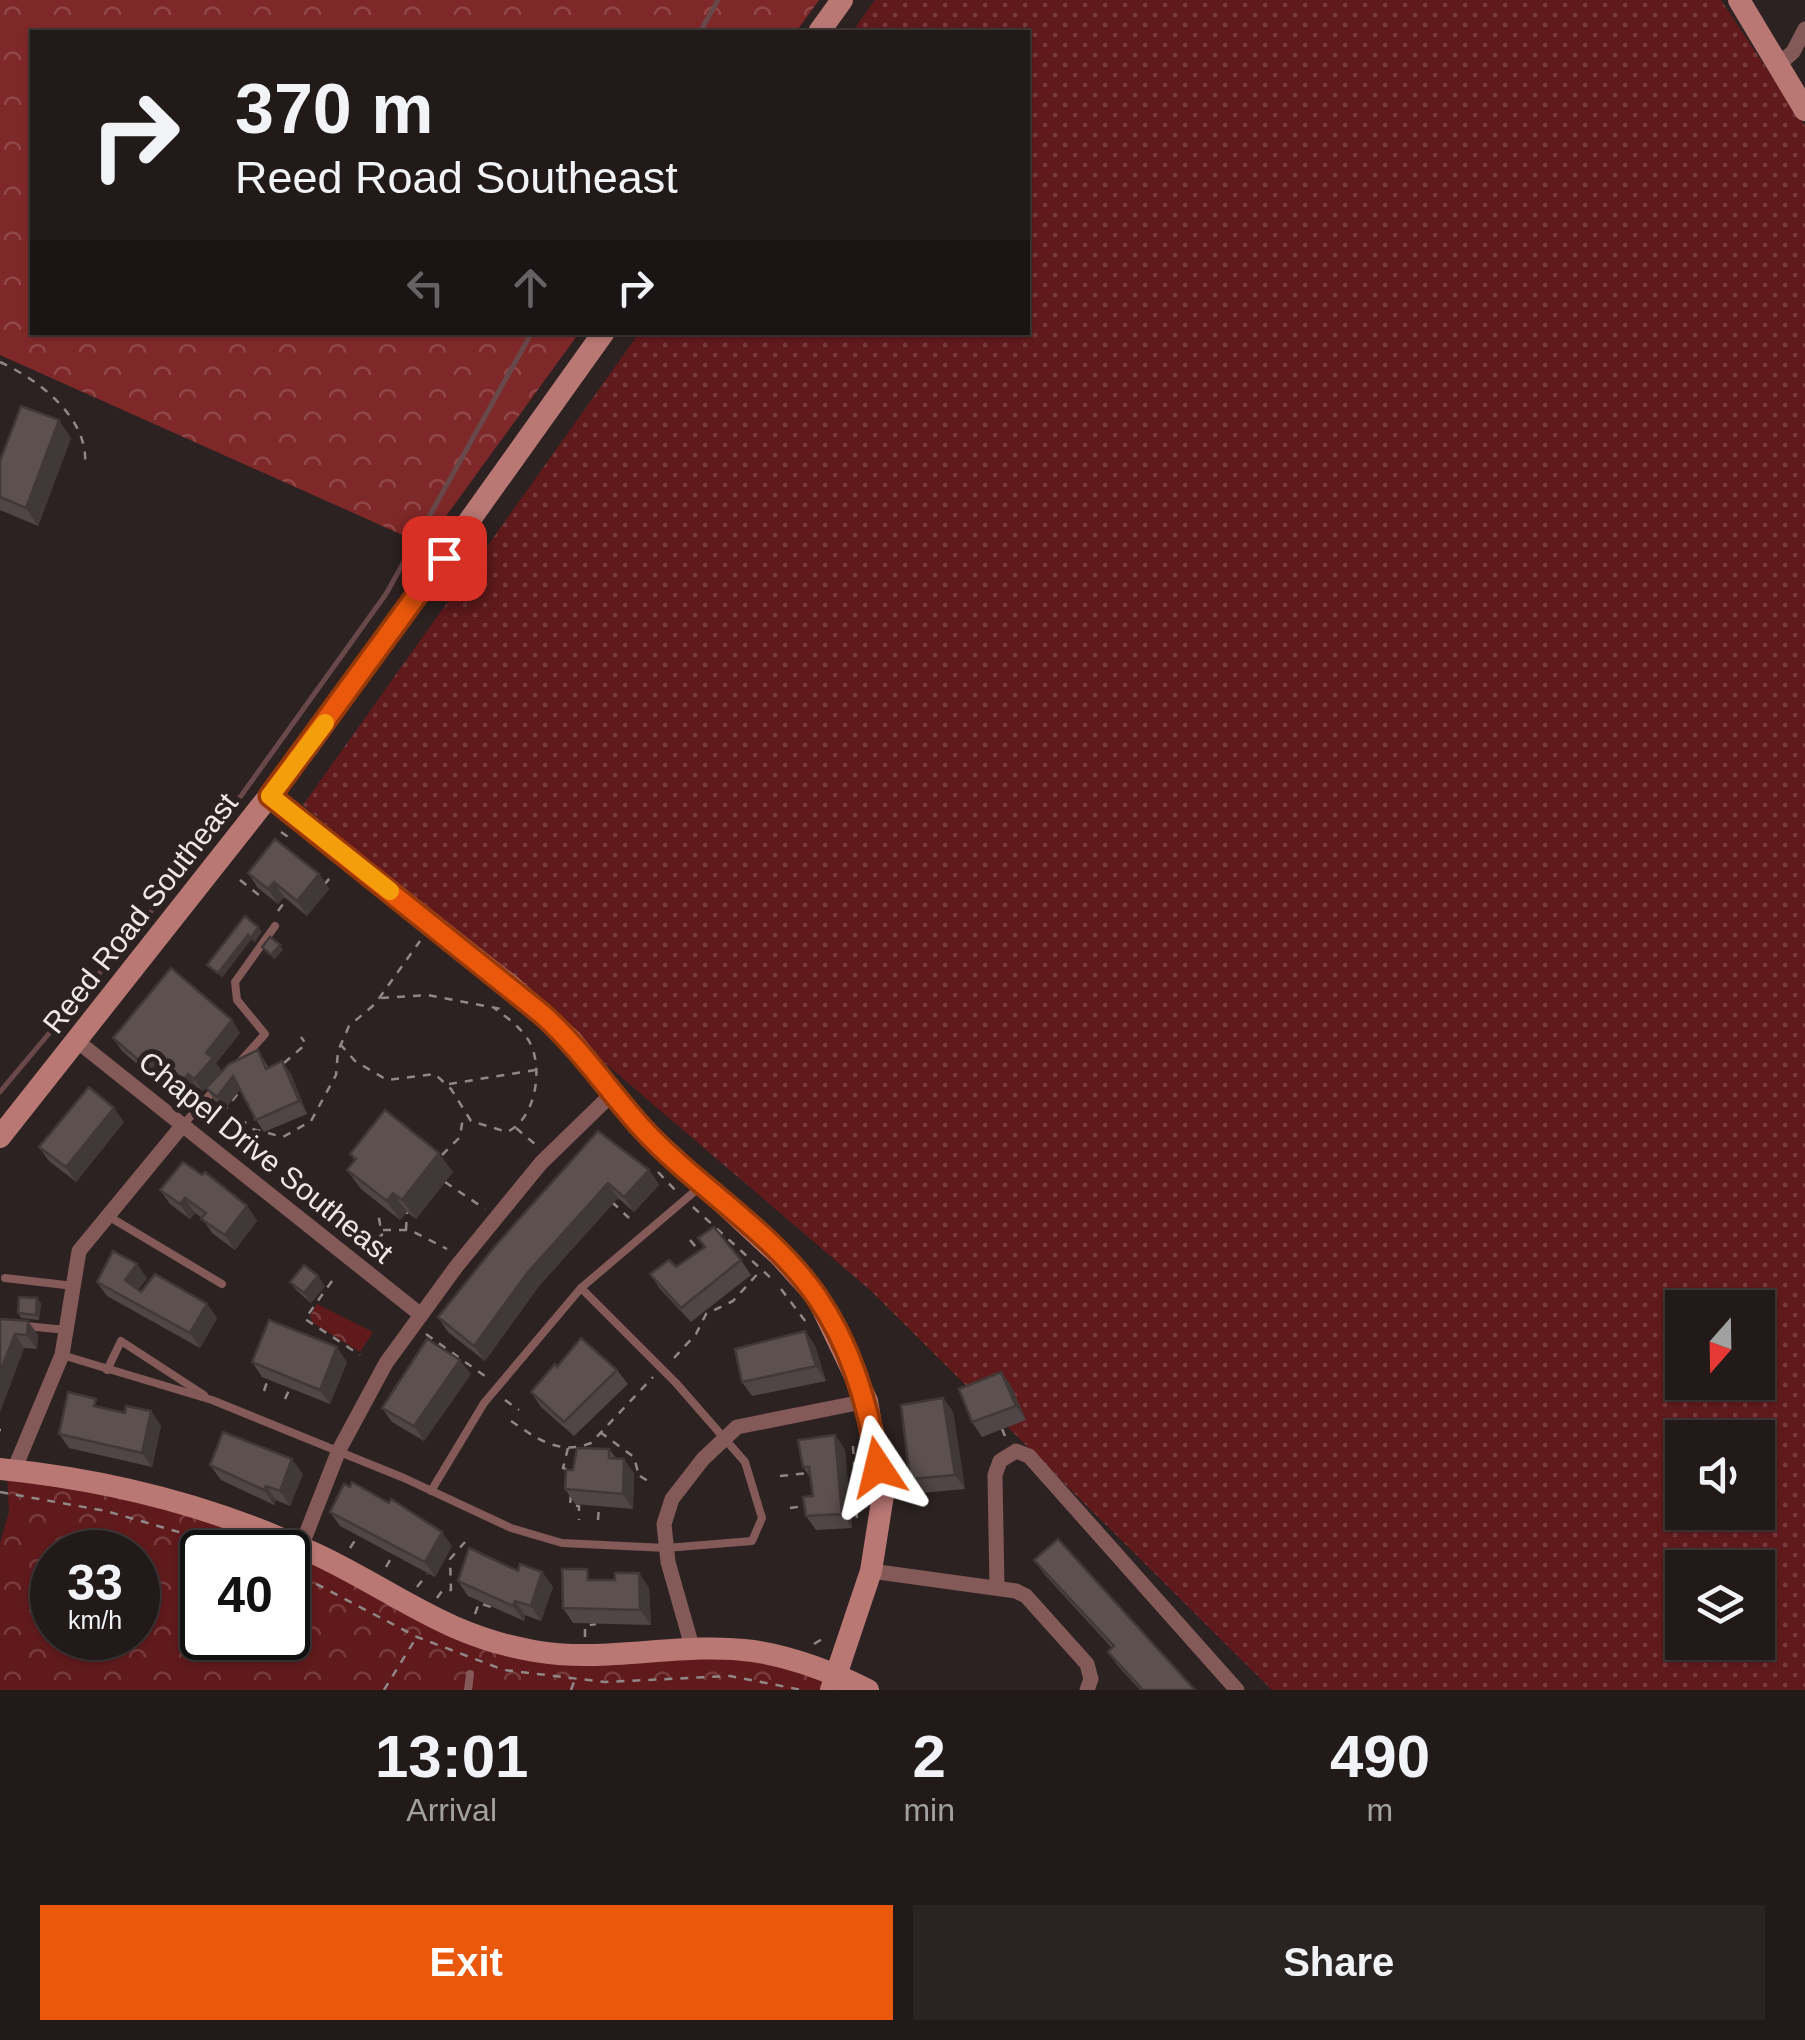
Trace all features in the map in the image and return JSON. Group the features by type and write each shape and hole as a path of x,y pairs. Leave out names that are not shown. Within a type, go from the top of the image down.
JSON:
{"street":[{"path":"820,30 842,0"},
{"path":"1739,0 1805,110"},
{"path":"1778,65 1792,52 1805,29"},
{"name":"Reed Road Southeast","path":"0,1137 270,796 602,335"},
{"path":"270,796 512,987 571,1040 694,1193 780,1256 816,1297 883,1495 871,1570 834,1682"},
{"name":"Chapel Drive Southeast","path":"77,1041 336,1248 421,1322"},
{"path":"308,1530 339,1450 386,1363 421,1322 497,1216 549,1156 614,1092"},
{"path":"182,1126 80,1250 62,1354 7,1470 151,1495 259,1530"},
{"path":"692,1650 666,1548 664,1524 672,1499 721,1439 737,1428 855,1404"},
{"path":"997,1588 995,1475 1000,1461 1016,1451 1028,1456 1237,1690"},
{"path":"310,1552 439,1624 534,1651 599,1658 692,1650 751,1650 834,1682 868,1690"},
{"path":"871,1570 997,1588 1026,1596 1086,1664 1091,1678 1087,1690"}],"lane":[{"path":"230,1072 266,1034 237,1000 235,982 275,926"},
{"path":"182,1126 218,1086"},
{"path":"431,1491 484,1403 581,1288 694,1193"},
{"path":"108,1216 222,1284"},
{"path":"5,1278 74,1286"},
{"path":"62,1354 212,1400 339,1450 511,1528 562,1543 666,1548 740,1545 758,1532 760,1507 745,1462 676,1383 581,1288"},
{"path":"16,1325 66,1330"},
{"path":"107,1370 120,1341 212,1400"},
{"path":"468,1690 470,1674"}],"path":[{"path":"0,362 18,370 68,414 82,434 85,465"},
{"path":"324,885 335,872"},
{"path":"240,880 264,899"},
{"path":"278,910 287,899"},
{"path":"257,1118 237,1125 263,1136 283,1137 311,1121 336,1075 340,1044 349,1026 380,998 421,940"},
{"path":"380,998 428,995 511,1011"},
{"path":"340,1044 355,1061 387,1080 428,1072 448,1085 463,1113 497,1132 516,1128 529,1109 536,1070 528,1040 494,1008"},
{"path":"284,1064 306,1044 301,1036"},
{"path":"448,1085 536,1070"},
{"path":"222,1113 248,1080"},
{"path":"436,1159 460,1138 463,1113"},
{"path":"516,1128 549,1156"},
{"path":"650,1162 694,1193 812,1330"},
{"path":"445,1182 497,1216"},
{"path":"605,1196 629,1218"},
{"path":"406,1230 407,1212"},
{"path":"378,1213 376,1219 382,1230"},
{"path":"336,1248 368,1246 377,1242 382,1230"},
{"path":"382,1230 406,1230 463,1259"},
{"path":"690,1240 700,1252"},
{"path":"674,1358 696,1334 706,1314 733,1301 762,1269"},
{"path":"332,1282 305,1318 360,1355"},
{"path":"421,1322 494,1382"},
{"path":"511,1421 549,1445 568,1448 591,1443 656,1373"},
{"path":"264,1391 268,1379"},
{"path":"285,1399 290,1388"},
{"path":"505,1400 519,1410"},
{"path":"855,1404 857,1526"},
{"path":"1002,1429 1005,1436"},
{"path":"600,1432 634,1457 637,1476 652,1482"},
{"path":"568,1448 562,1468 573,1472"},
{"path":"847,1468 855,1468"},
{"path":"780,1476 812,1473"},
{"path":"571,1488 570,1505 579,1506 579,1520"},
{"path":"0,1492 106,1510 180,1532"},
{"path":"598,1520 599,1506"},
{"path":"790,1508 806,1506"},
{"path":"850,1509 858,1508"},
{"path":"350,1550 358,1536"},
{"path":"437,1598 452,1586 450,1558 465,1542"},
{"path":"385,1568 394,1553"},
{"path":"417,1586 427,1572"},
{"path":"474,1614 479,1604 491,1608"},
{"path":"812,1644 822,1642 833,1623"},
{"path":"585,1637 585,1626 596,1624"},
{"path":"384,1690 417,1637"}],"green space":[{"path":"0,0 819,0 797,30 30,30 30,335 578,335 425,545 0,355"},
{"path":"875,0 1721,0 1805,126 1805,1690 1272,1690 870,1290 303,805 638,335 1030,335 1030,30 853,30"},
{"path":"317,1304 373,1332 360,1352 313,1323 310,1316"},
{"path":"7,1470 151,1495 237,1530 180,1530 180,1660 310,1660 310,1560 534,1651 682,1651 837,1674 831,1690 0,1690 0,1543 9,1512"}],"building":[{"path":"21,406 59,420 26,508 0,497 0,461"},
{"path":"275,839 319,874 297,901 274,882 268,889 248,873"},
{"path":"245,916 258,927 218,973 207,965"},
{"path":"270,937 280,945 271,955 262,947"},
{"path":"171,968 232,1020 206,1053 213,1058 194,1079 188,1074 184,1080 157,1058 148,1068 113,1038"},
{"path":"258,1050 266,1069 282,1061 299,1101 256,1120 233,1076 217,1097 206,1088 229,1064"},
{"path":"89,1087 114,1108 66,1167 39,1147"},
{"path":"385,1110 439,1153 402,1200 393,1193 387,1201 347,1170 356,1159 350,1154"},
{"path":"598,1131 649,1170 624,1197 608,1183 528,1272 474,1346 438,1317 495,1246"},
{"path":"183,1162 202,1175 205,1172 247,1206 225,1235 201,1219 206,1213 185,1198 180,1204 160,1190"},
{"path":"714,1227 741,1260 681,1308 650,1274 669,1260 676,1267 705,1247 698,1238"},
{"path":"113,1251 137,1264 125,1280 141,1292 155,1274 207,1304 190,1333 97,1282"},
{"path":"304,1265 318,1276 304,1293 290,1282"},
{"path":"19,1297 37,1298 36,1315 18,1313"},
{"path":"0,1319 28,1321 27,1335 15,1334 0,1372"},
{"path":"269,1320 337,1347 320,1390 252,1362"},
{"path":"805,1331 816,1366 742,1382 735,1349"},
{"path":"581,1338 617,1370 564,1422 531,1392"},
{"path":"427,1339 460,1360 414,1426 382,1408"},
{"path":"1001,1372 1016,1406 972,1422 959,1389"},
{"path":"68,1392 96,1399 94,1406 125,1413 126,1406 151,1411 142,1453 59,1434"},
{"path":"943,1398 955,1475 910,1479 901,1405"},
{"path":"223,1432 292,1459 280,1491 266,1486 264,1490 210,1465"},
{"path":"835,1435 842,1514 806,1516 803,1497 813,1496 809,1467 803,1467 798,1440"},
{"path":"577,1448 609,1449 609,1458 624,1459 623,1494 565,1489 566,1470 573,1470"},
{"path":"352,1482 389,1503 391,1499 442,1532 425,1562 330,1512 344,1484 350,1487"},
{"path":"1058,1539 1195,1690 1143,1690 1108,1652 1114,1646 1034,1560"},
{"path":"469,1548 518,1571 520,1564 542,1572 531,1606 515,1601 513,1606 458,1581"},
{"path":"562,1569 587,1569 588,1580 615,1580 615,1573 639,1573 640,1610 563,1608"}],"waterway":[{"path":"701,30 718,0"},
{"path":"0,1092 200,853 386,594 530,335"}],"slow traffic":[{"path":"325,723 270,796 390,891"}],"route":[{"path":"444,558 270,796 512,987 571,1040 642,1128 780,1256 816,1297 847,1352 867,1401 878,1467"}]}
